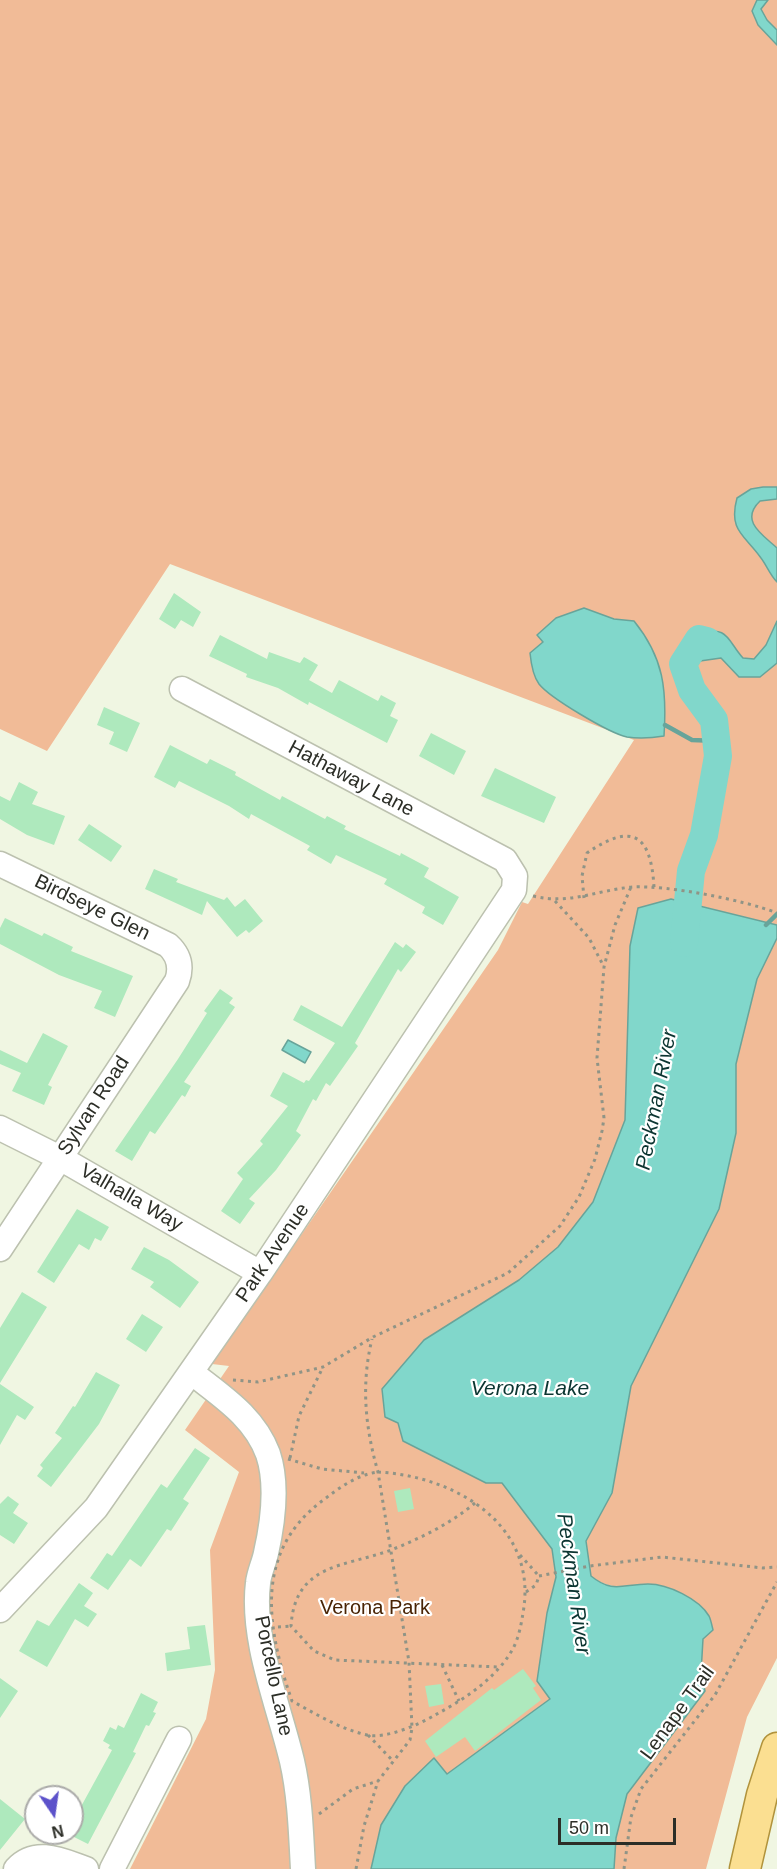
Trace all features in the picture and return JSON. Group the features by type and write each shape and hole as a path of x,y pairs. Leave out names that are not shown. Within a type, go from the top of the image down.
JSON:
{"main road":[{"path":"745,1869 772,1780 777,1748"}],"street":[{"name":"Hathaway Lane","path":"182,689 505,860 514,883"},
{"name":"Birdseye Glen","path":"0,864 168,945 179,960"},
{"name":"Park Avenue","path":"0,1610 96,1508 260,1273 514,883"},
{"name":"Sylvan Road","path":"0,1249 177,981 179,960"},
{"name":"Valhalla Way","path":"0,1128 60,1158 260,1273"},
{"name":"Porcello Lane","path":"191,1372 250,1421 261,1438 279,1458 273,1485 272,1516 266,1554 258,1581 258,1628 293,1764 303,1869"},
{"path":"112,1869 179,1739"},
{"path":"16,1869 35,1858 48,1856 86,1869"}],"path":[{"path":"584,898 582,876 586,853 618,836 630,837 645,846 653,866 654,887"},
{"path":"514,883 554,899 584,898 631,887 674,889 777,913"},
{"path":"230,1380 258,1382 323,1367 373,1337 508,1274 560,1226 579,1197 595,1159 604,1118 597,1058 604,967 615,925 631,887"},
{"path":"554,899 589,938 604,967"},
{"path":"356,1869 359,1843 378,1782 410,1740 412,1728 409,1662 378,1472 369,1443 364,1395 366,1362 373,1337"},
{"path":"279,1458 323,1367"},
{"path":"279,1458 290,1468"},
{"path":"279,1458 321,1469 378,1472 423,1479 458,1493 475,1503 501,1526 519,1554 539,1576"},
{"path":"366,1473 342,1486 315,1506 300,1519 290,1533 281,1549 275,1569 272,1627 292,1701 333,1723 368,1735 393,1761"},
{"path":"291,1626 295,1603 314,1577 349,1561 390,1550 453,1521 475,1503"},
{"path":"290,1533 291,1522"},
{"path":"368,1735 412,1728 459,1701 484,1683 512,1652 518,1636 526,1592 519,1554"},
{"path":"539,1576 590,1566 662,1557 763,1568 777,1567"},
{"path":"526,1592 536,1585 539,1576"},
{"name":"Lenape Trail","path":"624,1869 631,1817 641,1789 715,1695 777,1582"},
{"path":"272,1627 291,1626"},
{"path":"291,1626 314,1651 335,1660 499,1667"},
{"path":"442,1664 459,1701"},
{"path":"315,1817 353,1789 378,1782"}],"green space":[{"name":"Verona Park","path":"0,0 777,0 777,925 672,899 630,946 625,1120 593,1202 558,1247 519,1280 398,1423 502,1482 552,1549 556,1577 547,1613 537,1681 551,1699 447,1775 433,1759 405,1786 381,1825 371,1869 130,1869 206,1719 215,1670 210,1550 239,1472 185,1430 229,1366 212,1364 498,950 522,902 528,904 634,740 170,564 47,751 0,729"},
{"path":"777,938 777,1658 747,1717 706,1869 614,1869 616,1838 627,1794 705,1691 701,1673 703,1638 713,1630 650,1584 626,1587 612,1586 598,1581 591,1576 586,1541 612,1493 631,1386 672,1299 736,1133 736,1064 757,979"}],"water":[{"path":"757,0 768,0 761,9 767,20 777,30 777,45 758,25 752,11"},
{"path":"777,487 777,499 760,501 754,508 752,521 760,533 777,548 777,582 736,525 737,498 751,489"},
{"path":"584,608 614,619 634,621 644,635 652,648 664,689 664,736 637,738 619,734 567,706 537,681 530,653 543,642 537,635 556,618"},
{"path":"777,621 777,663 760,677 739,677 721,658 679,664 679,652 686,639 716,631 726,636 743,658 754,659 766,645"},
{"name":"Verona Lake","path":"671,899 777,925 777,938 757,979 736,1064 736,1133 719,1209 631,1386 612,1493 586,1541 591,1576 599,1582 618,1587 648,1584 665,1587 691,1598 704,1610 710,1618 713,1630 703,1639 701,1673 705,1691 627,1794 616,1838 614,1869 371,1869 381,1825 405,1786 434,1758 447,1774 550,1699 537,1681 547,1613 556,1577 552,1549 502,1483 486,1483 403,1441 398,1423 385,1417 382,1389 424,1340 519,1280 558,1247 593,1202 625,1120 630,946 638,908"},
{"path":"288,1040 311,1052 305,1063 282,1050"}],"building":[{"path":"174,593 201,612 193,627 181,620 175,629 159,619"},
{"path":"220,635 267,659 269,652 300,663 304,657 318,665 309,680 332,693 339,680 378,701 381,695 396,703 390,716 398,720 387,743 309,702 308,705 278,688 246,677 247,674 209,656"},
{"path":"104,707 140,723 127,752 109,744 114,732 97,725"},
{"path":"431,733 466,751 454,775 419,756"},
{"path":"170,745 207,764 210,759 236,772 235,775 280,800 282,796 325,819 327,816 346,826 344,829 400,856 401,853 429,868 424,877 459,897 443,925 422,913 425,907 384,884 387,879 336,855 331,864 307,850 310,846 251,814 249,819 229,806 179,781 175,788 154,777"},
{"path":"495,768 556,797 544,823 481,796"},
{"path":"19,782 38,792 32,804 65,816 54,845 27,835 0,819 0,796 10,801"},
{"path":"89,824 122,846 111,862 78,840"},
{"path":"154,869 178,879 176,882 224,900 227,897 235,907 245,899 263,921 249,933 246,930 237,937 207,901 202,915 145,889"},
{"path":"5,918 42,936 44,933 73,947 71,951 133,976 115,1017 94,1008 102,991 59,975 0,944 0,928"},
{"path":"395,942 403,948 406,944 416,952 401,972 398,969 355,1043 358,1046 330,1086 326,1083 316,1101 313,1099 296,1131 301,1135 276,1170 249,1199 255,1203 240,1224 221,1211 243,1179 237,1173 263,1144 260,1141 288,1106 270,1096 283,1072 304,1083 306,1080 309,1081 335,1043 293,1020 301,1005 342,1027"},
{"path":"220,989 233,998 229,1003 235,1007 184,1082 191,1086 185,1097 182,1095 155,1134 150,1131 132,1161 115,1151 178,1059 207,1013 204,1011"},
{"path":"43,1033 68,1046 48,1085 52,1087 44,1105 12,1091 21,1073 0,1064 0,1050 27,1063"},
{"path":"77,1209 109,1227 101,1241 95,1238 89,1250 79,1244 54,1283 37,1272"},
{"path":"144,1247 169,1260 199,1282 180,1308 150,1287 154,1282 131,1269"},
{"path":"22,1292 47,1307 0,1383 0,1328"},
{"path":"142,1314 163,1327 146,1352 126,1339"},
{"path":"96,1372 120,1385 99,1424 51,1487 37,1476 43,1468 40,1465 62,1438 55,1433 73,1406 75,1407"},
{"path":"0,1384 34,1407 25,1420 17,1415 0,1445"},
{"path":"195,1448 210,1458 183,1499 189,1503 171,1531 167,1529 141,1567 130,1559 108,1590 90,1578 107,1553 112,1556 161,1484 167,1488"},
{"path":"410,1488 414,1509 398,1512 394,1491"},
{"path":"8,1496 19,1504 13,1513 28,1523 14,1544 0,1535 0,1504"},
{"path":"79,1583 93,1593 84,1606 97,1614 88,1627 75,1619 47,1667 19,1651 37,1620 49,1626"},
{"path":"205,1625 211,1665 167,1671 165,1653 190,1649 187,1627"},
{"path":"523,1669 536,1686 533,1688 541,1700 475,1751 465,1737 436,1757 425,1741 492,1688 494,1690"},
{"path":"0,1678 18,1691 0,1718"},
{"path":"441,1684 444,1704 429,1707 425,1686"},
{"path":"141,1693 158,1702 153,1712 156,1713 149,1726 146,1725 133,1752 136,1753 88,1844 84,1842 84,1801 112,1750 108,1748 110,1745 103,1741 110,1727 116,1730 118,1725 124,1728"},
{"path":"0,1799 24,1820 0,1850"}],"waterway":[{"name":"Peckman River","path":"684,943 691,871 704,835 718,756 714,720 692,690 683,664 699,639 707,641"},
{"path":"665,725 692,740 717,741"},
{"path":"766,925 777,914"}]}
